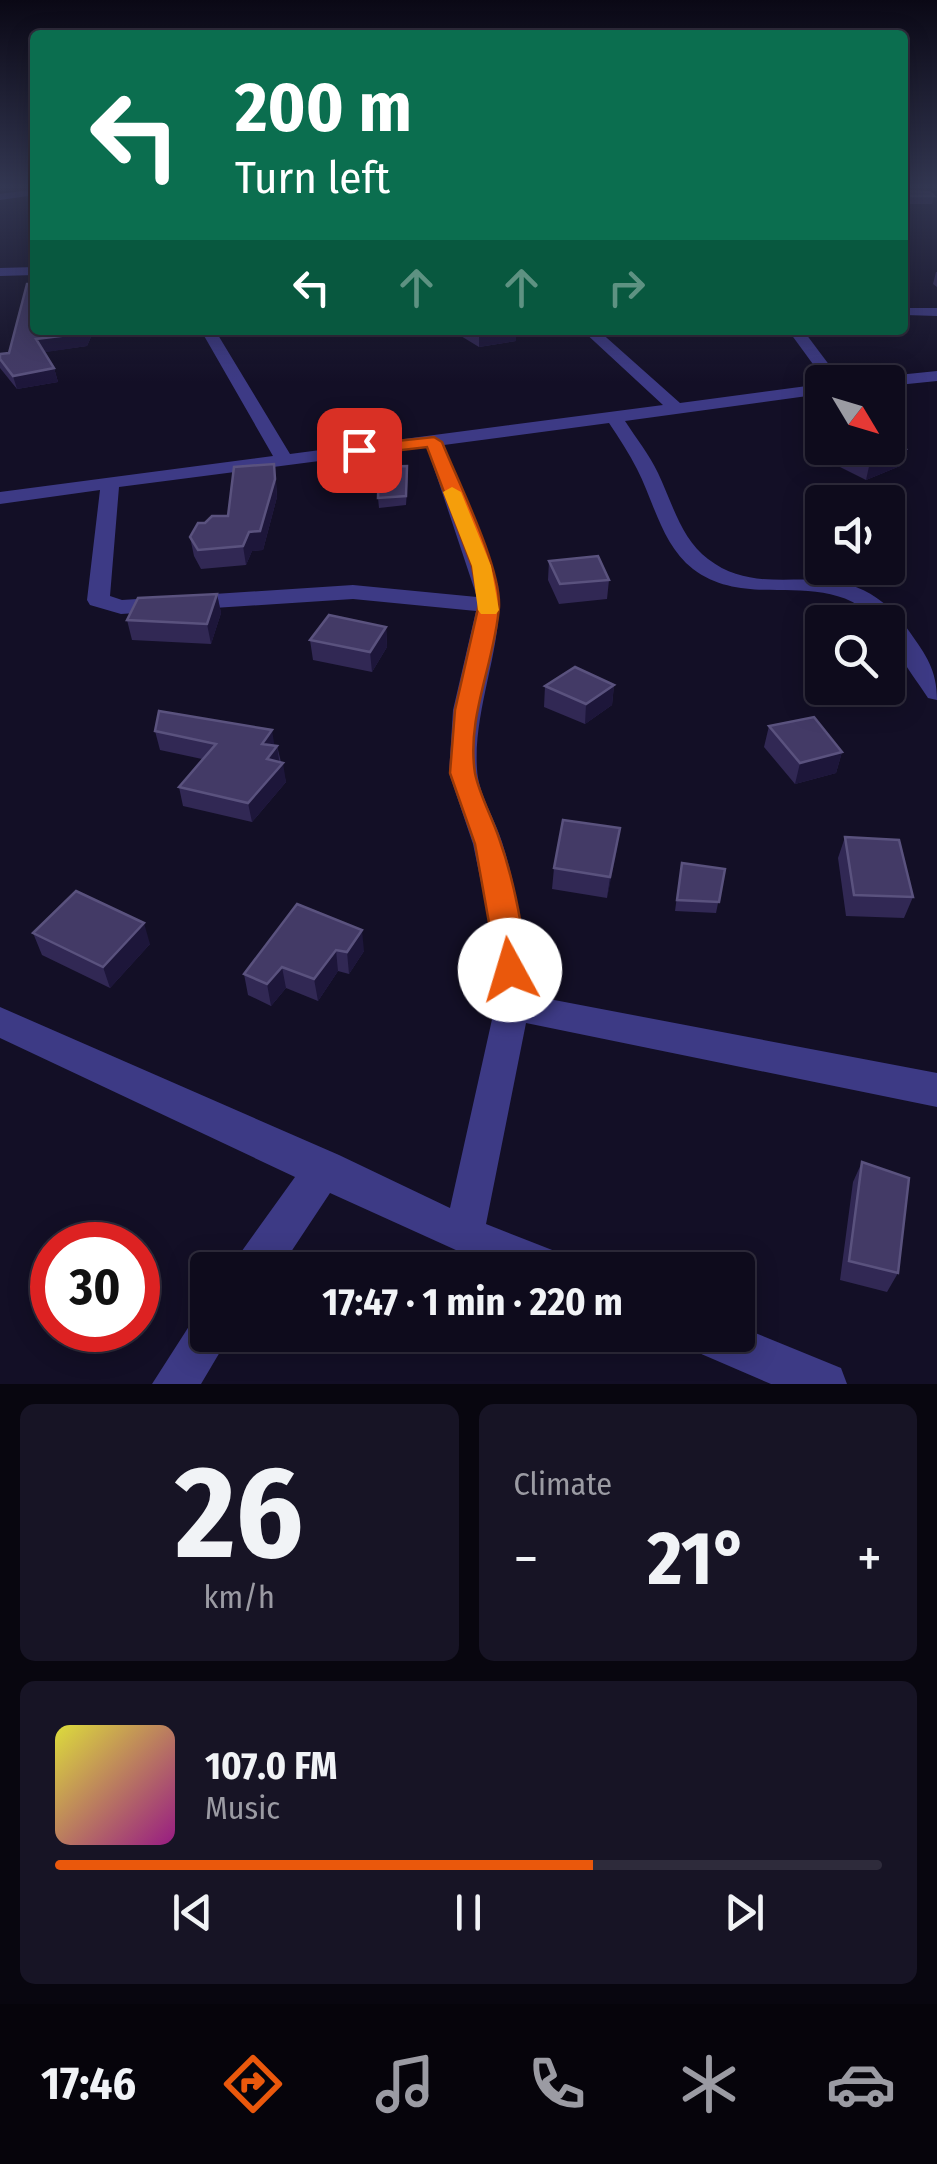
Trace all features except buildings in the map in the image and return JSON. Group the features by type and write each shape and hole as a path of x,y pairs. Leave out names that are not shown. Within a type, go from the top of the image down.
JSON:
{"street":[{"path":"0,272 30,272"},
{"path":"910,312 937,312"},
{"path":"211,335 284,459"},
{"path":"595,335 677,409"},
{"path":"799,335 821,365"},
{"path":"905,379 937,376"},
{"path":"0,498 805,391"},
{"path":"615,419 650,474 676,541 702,567 731,579 764,585 820,582 868,600 937,692"},
{"path":"434,442 482,566 489,604 466,710 463,773 488,844 508,934 512,1006 464,1235"},
{"path":"110,483 98,600 104,604 121,607 353,592 489,604"},
{"path":"512,1006 937,1090"},
{"path":"0,1022 506,1252"},
{"path":"267,1252 325,1168"},
{"path":"174,1384 196,1352"},
{"path":"748,1352 825,1384"}],"slow traffic":[{"path":"452,492 482,566 488,610"}],"route":[{"path":"359,450 434,442 482,566 489,604 466,710 463,773 488,844 508,934 510,970"}]}
